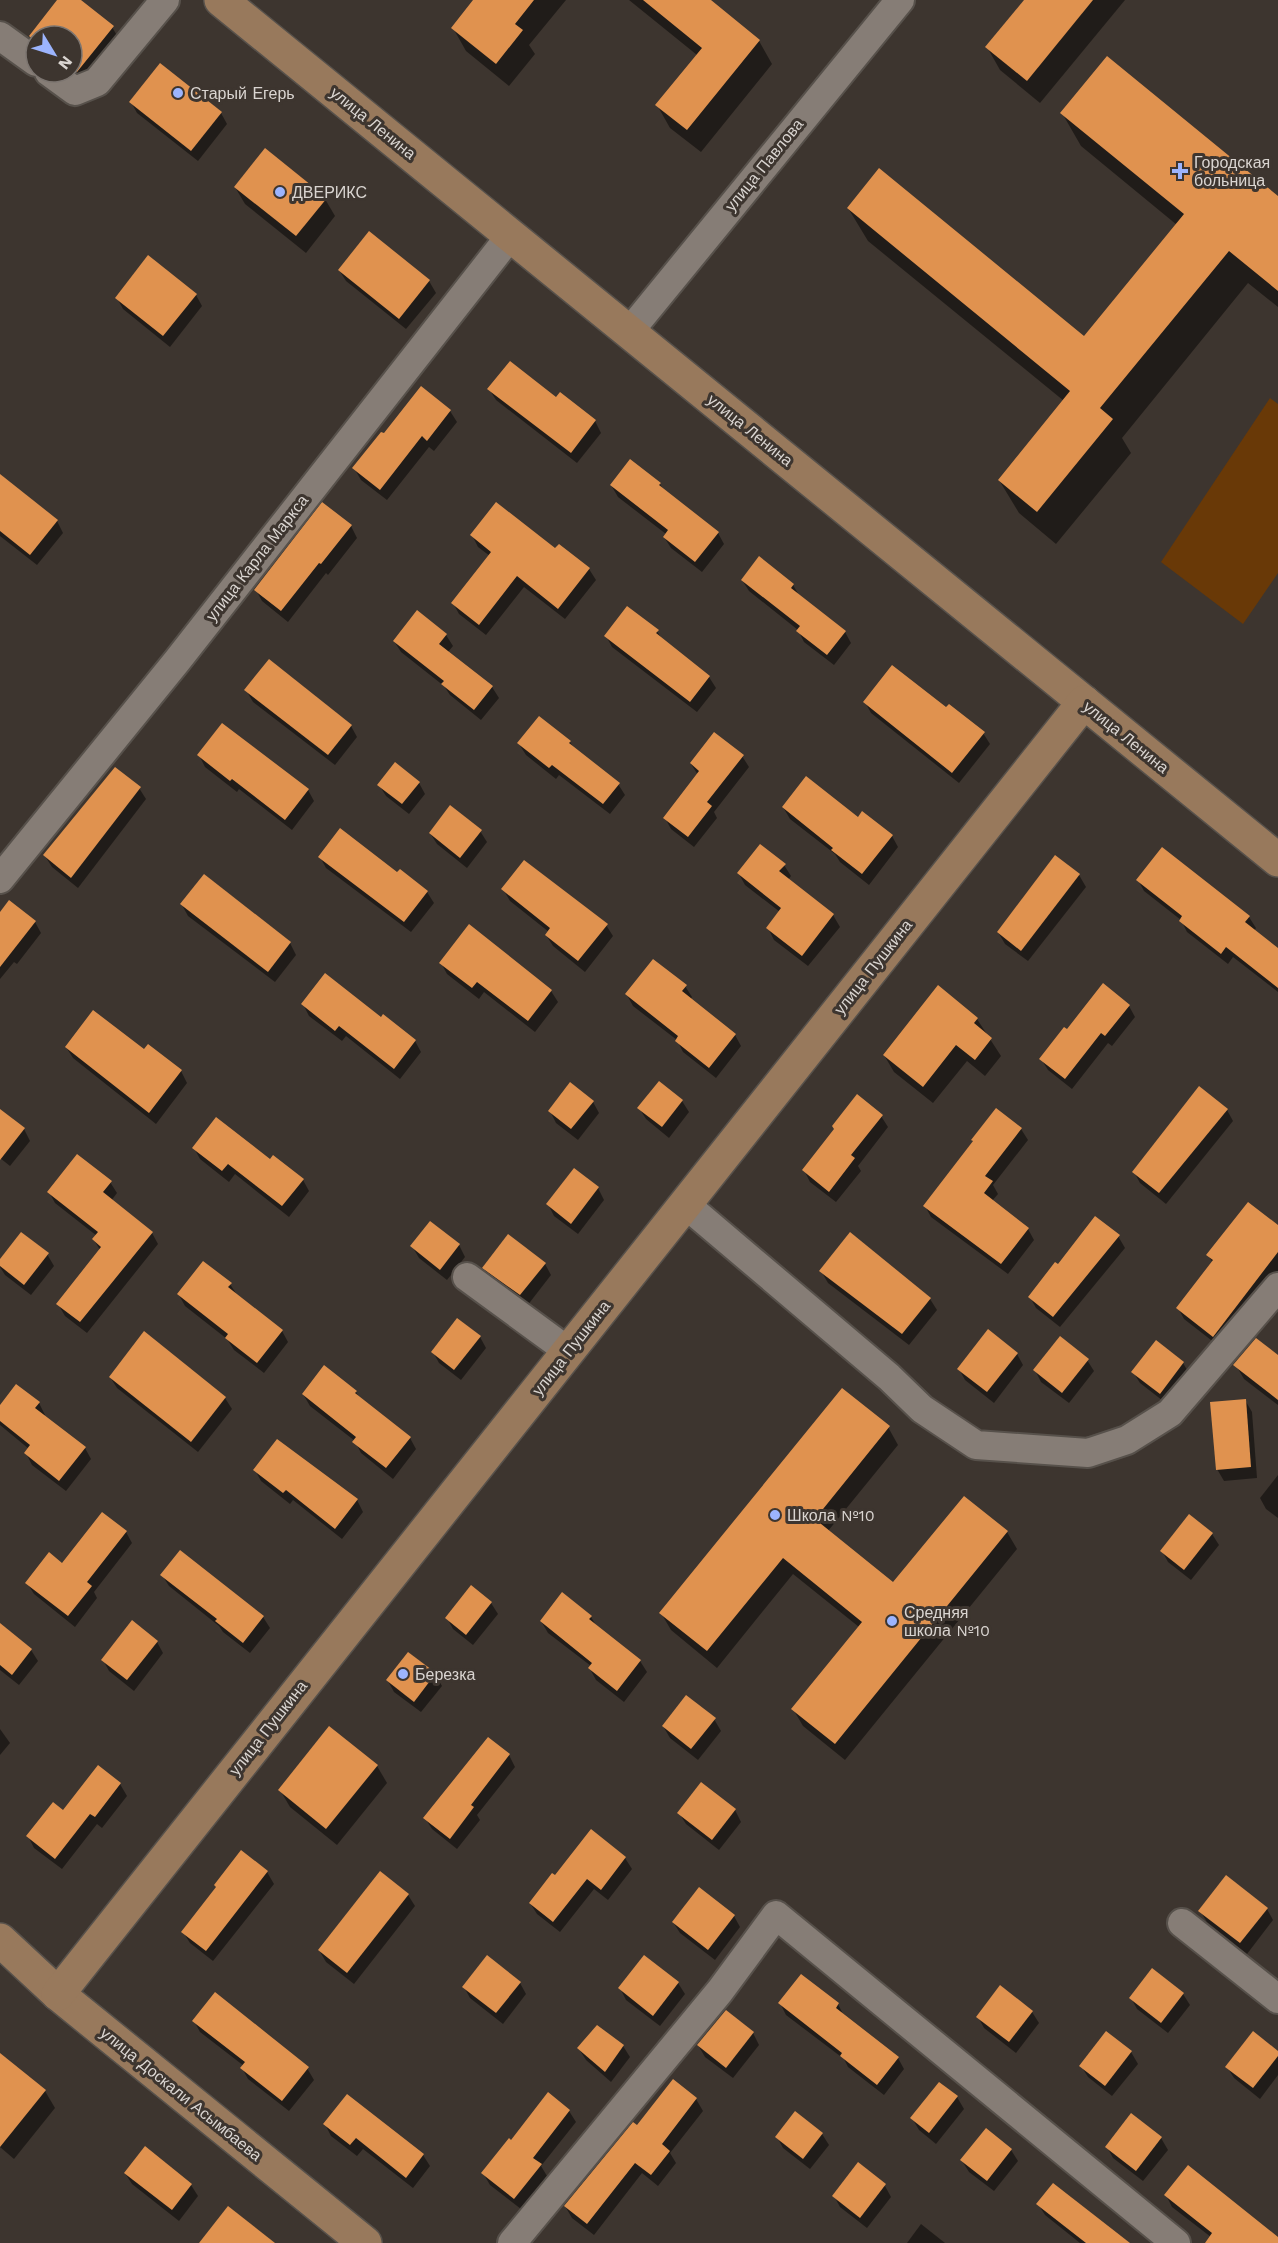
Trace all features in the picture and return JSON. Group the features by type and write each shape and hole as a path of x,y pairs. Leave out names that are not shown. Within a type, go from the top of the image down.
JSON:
{"street":[{"path":"65,84 75,91 97,82 165,0"},
{"name":"улица Ленина","path":"221,0 1278,860"},
{"name":"улица Павлова","path":"629,332 900,0"},
{"path":"0,36 24,53"},
{"name":"улица Карла Маркса","path":"0,879 177,661 511,235"},
{"name":"улица Пушкина","path":"58,1994 1084,702"},
{"path":"685,1204 889,1377 922,1409 976,1444 1088,1453 1127,1440 1170,1413 1278,1287"},
{"path":"467,1277 568,1351"},
{"path":"512,2243 720,1991 776,1915 1176,2243"},
{"path":"1182,1923 1278,1999"},
{"name":"улица Доскали Асымбаева","path":"0,1940 58,1994 365,2243"}],"shaded area":[{"path":"1270,398 1278,404 1278,573 1243,624 1161,562"}],"building":[{"path":"57,0 81,0 114,26 84,63 84,24 38,24"},
{"path":"473,0 534,0 515,24 523,30 496,64 451,28"},
{"path":"643,0 711,0 760,40 687,130 655,105 702,48"},
{"path":"1024,0 1093,0 1027,81 985,47"},
{"path":"1107,56 1278,196 1278,291 1229,251 1100,408 1113,419 1037,512 998,480 1070,391 847,208 879,168 1084,336 1184,214 1060,113"},
{"path":"160,63 222,112 191,151 129,102"},
{"name":"ДВЕРИКС","path":"265,148 327,198 296,236 234,187"},
{"path":"369,231 430,280 399,319 338,270"},
{"path":"148,255 197,294 163,336 115,298"},
{"path":"510,361 556,397 560,392 596,420 571,453 487,389"},
{"path":"421,386 451,410 427,441 422,436 380,490 352,468 381,432 384,433"},
{"path":"630,459 719,532 695,562 663,537 668,530 610,485"},
{"path":"0,474 58,520 30,555 0,531"},
{"path":"322,502 352,525 281,611 254,590"},
{"path":"496,502 555,548 559,544 590,568 558,609 517,576 479,625 451,603 491,552 470,535"},
{"path":"759,556 794,584 791,588 846,631 827,655 796,631 800,626 741,580"},
{"path":"627,606 659,630 656,633 710,676 690,702 604,636"},
{"path":"417,610 447,634 439,644 493,686 474,710 441,684 444,681 393,641"},
{"path":"269,659 352,725 328,755 244,690"},
{"path":"892,665 946,707 949,704 985,732 952,773 863,702"},
{"path":"539,716 620,783 603,804 552,765 549,768 517,743"},
{"path":"222,723 309,789 285,820 197,755"},
{"path":"714,732 744,755 707,802 712,806 688,837 663,818 699,771 690,763"},
{"path":"395,762 420,782 402,804 377,785"},
{"path":"115,767 141,787 71,878 43,855"},
{"path":"806,776 858,817 862,811 893,835 862,874 782,807"},
{"path":"450,805 482,830 460,858 429,833"},
{"path":"340,828 397,872 400,869 428,891 404,922 318,857"},
{"path":"760,844 786,864 779,871 834,914 802,956 766,928 781,908 737,873"},
{"path":"1162,847 1250,916 1245,922 1278,948 1278,988 1226,947 1221,954 1179,921 1182,916 1136,880"},
{"path":"1055,855 1080,874 1021,951 997,932"},
{"path":"524,860 608,924 578,961 545,935 550,928 501,889"},
{"path":"204,874 291,942 268,972 180,904"},
{"path":"9,900 36,921 0,967 0,912"},
{"path":"469,924 552,990 528,1021 477,982 472,988 439,963"},
{"path":"653,959 687,985 682,991 736,1034 709,1068 675,1041 678,1036 625,994"},
{"path":"325,973 381,1017 383,1014 416,1040 394,1069 339,1026 335,1031 301,1004"},
{"path":"1103,983 1130,1005 1105,1036 1101,1033 1065,1079 1039,1059 1064,1027 1067,1029"},
{"path":"938,985 978,1018 974,1023 992,1038 975,1060 956,1045 923,1087 883,1055"},
{"path":"93,1010 144,1049 148,1044 182,1070 149,1113 65,1047"},
{"path":"659,1081 683,1100 662,1127 637,1108"},
{"path":"570,1082 594,1101 571,1129 548,1111"},
{"path":"1199,1086 1228,1109 1159,1193 1132,1172"},
{"path":"857,1094 883,1115 851,1155 855,1158 829,1192 802,1170 834,1129 832,1126"},
{"path":"996,1108 1022,1128 985,1176 993,1181 984,1193 1029,1228 1001,1264 923,1206"},
{"path":"0,1109 25,1128 0,1160"},
{"path":"216,1117 270,1159 273,1155 304,1179 282,1206 228,1164 222,1171 192,1148"},
{"path":"77,1154 112,1181 103,1192 153,1232 80,1322 56,1304 101,1247 92,1239 98,1232 47,1192"},
{"path":"574,1168 599,1187 571,1224 546,1204"},
{"path":"1248,1202 1278,1225 1278,1252 1213,1337 1176,1308 1213,1260 1206,1255"},
{"path":"1095,1216 1120,1235 1053,1317 1028,1297 1055,1262 1058,1264"},
{"path":"430,1221 460,1244 440,1270 410,1246"},
{"path":"21,1232 49,1253 24,1285 0,1266 0,1259"},
{"path":"850,1232 931,1298 902,1334 819,1271"},
{"path":"508,1234 546,1263 520,1295 482,1268"},
{"path":"203,1261 232,1283 228,1287 283,1330 257,1363 225,1338 228,1334 177,1294"},
{"path":"457,1318 481,1336 454,1370 431,1352"},
{"path":"988,1329 1018,1353 987,1392 957,1369"},
{"path":"144,1331 226,1397 191,1442 109,1377"},
{"path":"1060,1336 1089,1359 1062,1393 1033,1370"},
{"path":"1256,1338 1278,1355 1278,1400 1233,1365"},
{"path":"1156,1340 1184,1362 1160,1394 1131,1372"},
{"path":"324,1365 357,1391 355,1393 411,1437 386,1468 352,1442 356,1437 302,1394"},
{"path":"16,1384 40,1402 35,1408 86,1447 59,1481 24,1453 30,1445 0,1421 0,1405"},
{"path":"842,1388 890,1426 815,1519 893,1582 964,1496 1008,1531 835,1744 791,1709 862,1622 783,1558 707,1651 659,1613"},
{"path":"1246,1399 1251,1467 1216,1470 1210,1402"},
{"path":"277,1439 358,1499 335,1529 286,1490 283,1493 253,1470"},
{"path":"102,1512 127,1531 87,1582 92,1586 68,1616 25,1583 49,1552 62,1563"},
{"path":"1189,1514 1213,1533 1184,1570 1160,1551"},
{"path":"180,1550 264,1616 243,1643 215,1621 217,1619 160,1575"},
{"path":"471,1585 492,1602 466,1635 445,1618"},
{"path":"562,1592 592,1616 589,1619 641,1660 617,1691 588,1668 592,1663 540,1621"},
{"path":"132,1620 158,1641 127,1680 101,1660"},
{"path":"0,1623 32,1649 12,1675 0,1665"},
{"path":"408,1652 436,1673 414,1702 386,1680"},
{"path":"686,1695 716,1718 691,1749 662,1726"},
{"path":"329,1726 378,1765 326,1829 278,1790"},
{"path":"488,1737 510,1754 471,1805 474,1807 450,1839 423,1818"},
{"path":"98,1765 121,1783 95,1817 90,1814 55,1859 26,1836 53,1802 63,1810"},
{"path":"701,1782 736,1809 712,1840 677,1813"},
{"path":"591,1829 626,1857 601,1890 587,1879 553,1922 529,1903 552,1873 555,1875"},
{"path":"241,1850 268,1871 206,1951 181,1932"},
{"path":"380,1871 409,1894 347,1973 318,1950"},
{"path":"1226,1875 1268,1908 1240,1943 1198,1911"},
{"path":"699,1887 735,1915 708,1950 672,1922"},
{"path":"487,1955 521,1982 496,2013 462,1987"},
{"path":"644,1955 679,1982 653,2016 618,1988"},
{"path":"1152,1968 1184,1993 1161,2023 1129,1998"},
{"path":"801,1974 839,2003 836,2008 899,2057 877,2085 840,2056 842,2053 778,2003"},
{"path":"1000,1985 1033,2011 1009,2042 976,2017"},
{"path":"215,1992 309,2067 282,2101 240,2068 245,2062 192,2021"},
{"path":"726,2010 754,2032 726,2068 697,2045"},
{"path":"597,2025 624,2045 605,2072 577,2048"},
{"path":"1106,2031 1132,2051 1105,2086 1079,2066"},
{"path":"1253,2031 1278,2051 1278,2056 1253,2088 1225,2067"},
{"path":"0,2053 46,2090 0,2147"},
{"path":"673,2079 697,2098 662,2144 670,2151 651,2175 635,2163 587,2224 564,2206 633,2122 637,2125"},
{"path":"939,2082 958,2096 929,2133 910,2118"},
{"path":"548,2092 570,2110 533,2158 542,2164 514,2199 481,2173 509,2138 511,2140"},
{"path":"347,2094 424,2154 406,2178 356,2138 350,2145 323,2124"},
{"path":"795,2111 823,2133 803,2159 775,2137"},
{"path":"1131,2113 1162,2137 1136,2171 1105,2147"},
{"path":"986,2128 1012,2149 987,2181 960,2160"},
{"path":"145,2146 192,2184 172,2210 124,2173"},
{"path":"858,2162 886,2184 860,2218 832,2196"},
{"path":"1188,2165 1278,2237 1278,2243 1205,2243 1212,2233 1164,2195"},
{"path":"1053,2183 1130,2243 1086,2243 1036,2204"},
{"path":"228,2206 275,2243 199,2243"}],"place":[{"name":"Старый Егерь","path":"178,93"},
{"name":"Городская больница","path":"1180,171"},
{"name":"ДВЕРИКС","path":"280,192"},
{"name":"Школа №10","path":"775,1515"},
{"name":"Средняя школа №10","path":"892,1621"},
{"name":"Березка","path":"403,1674"}]}
